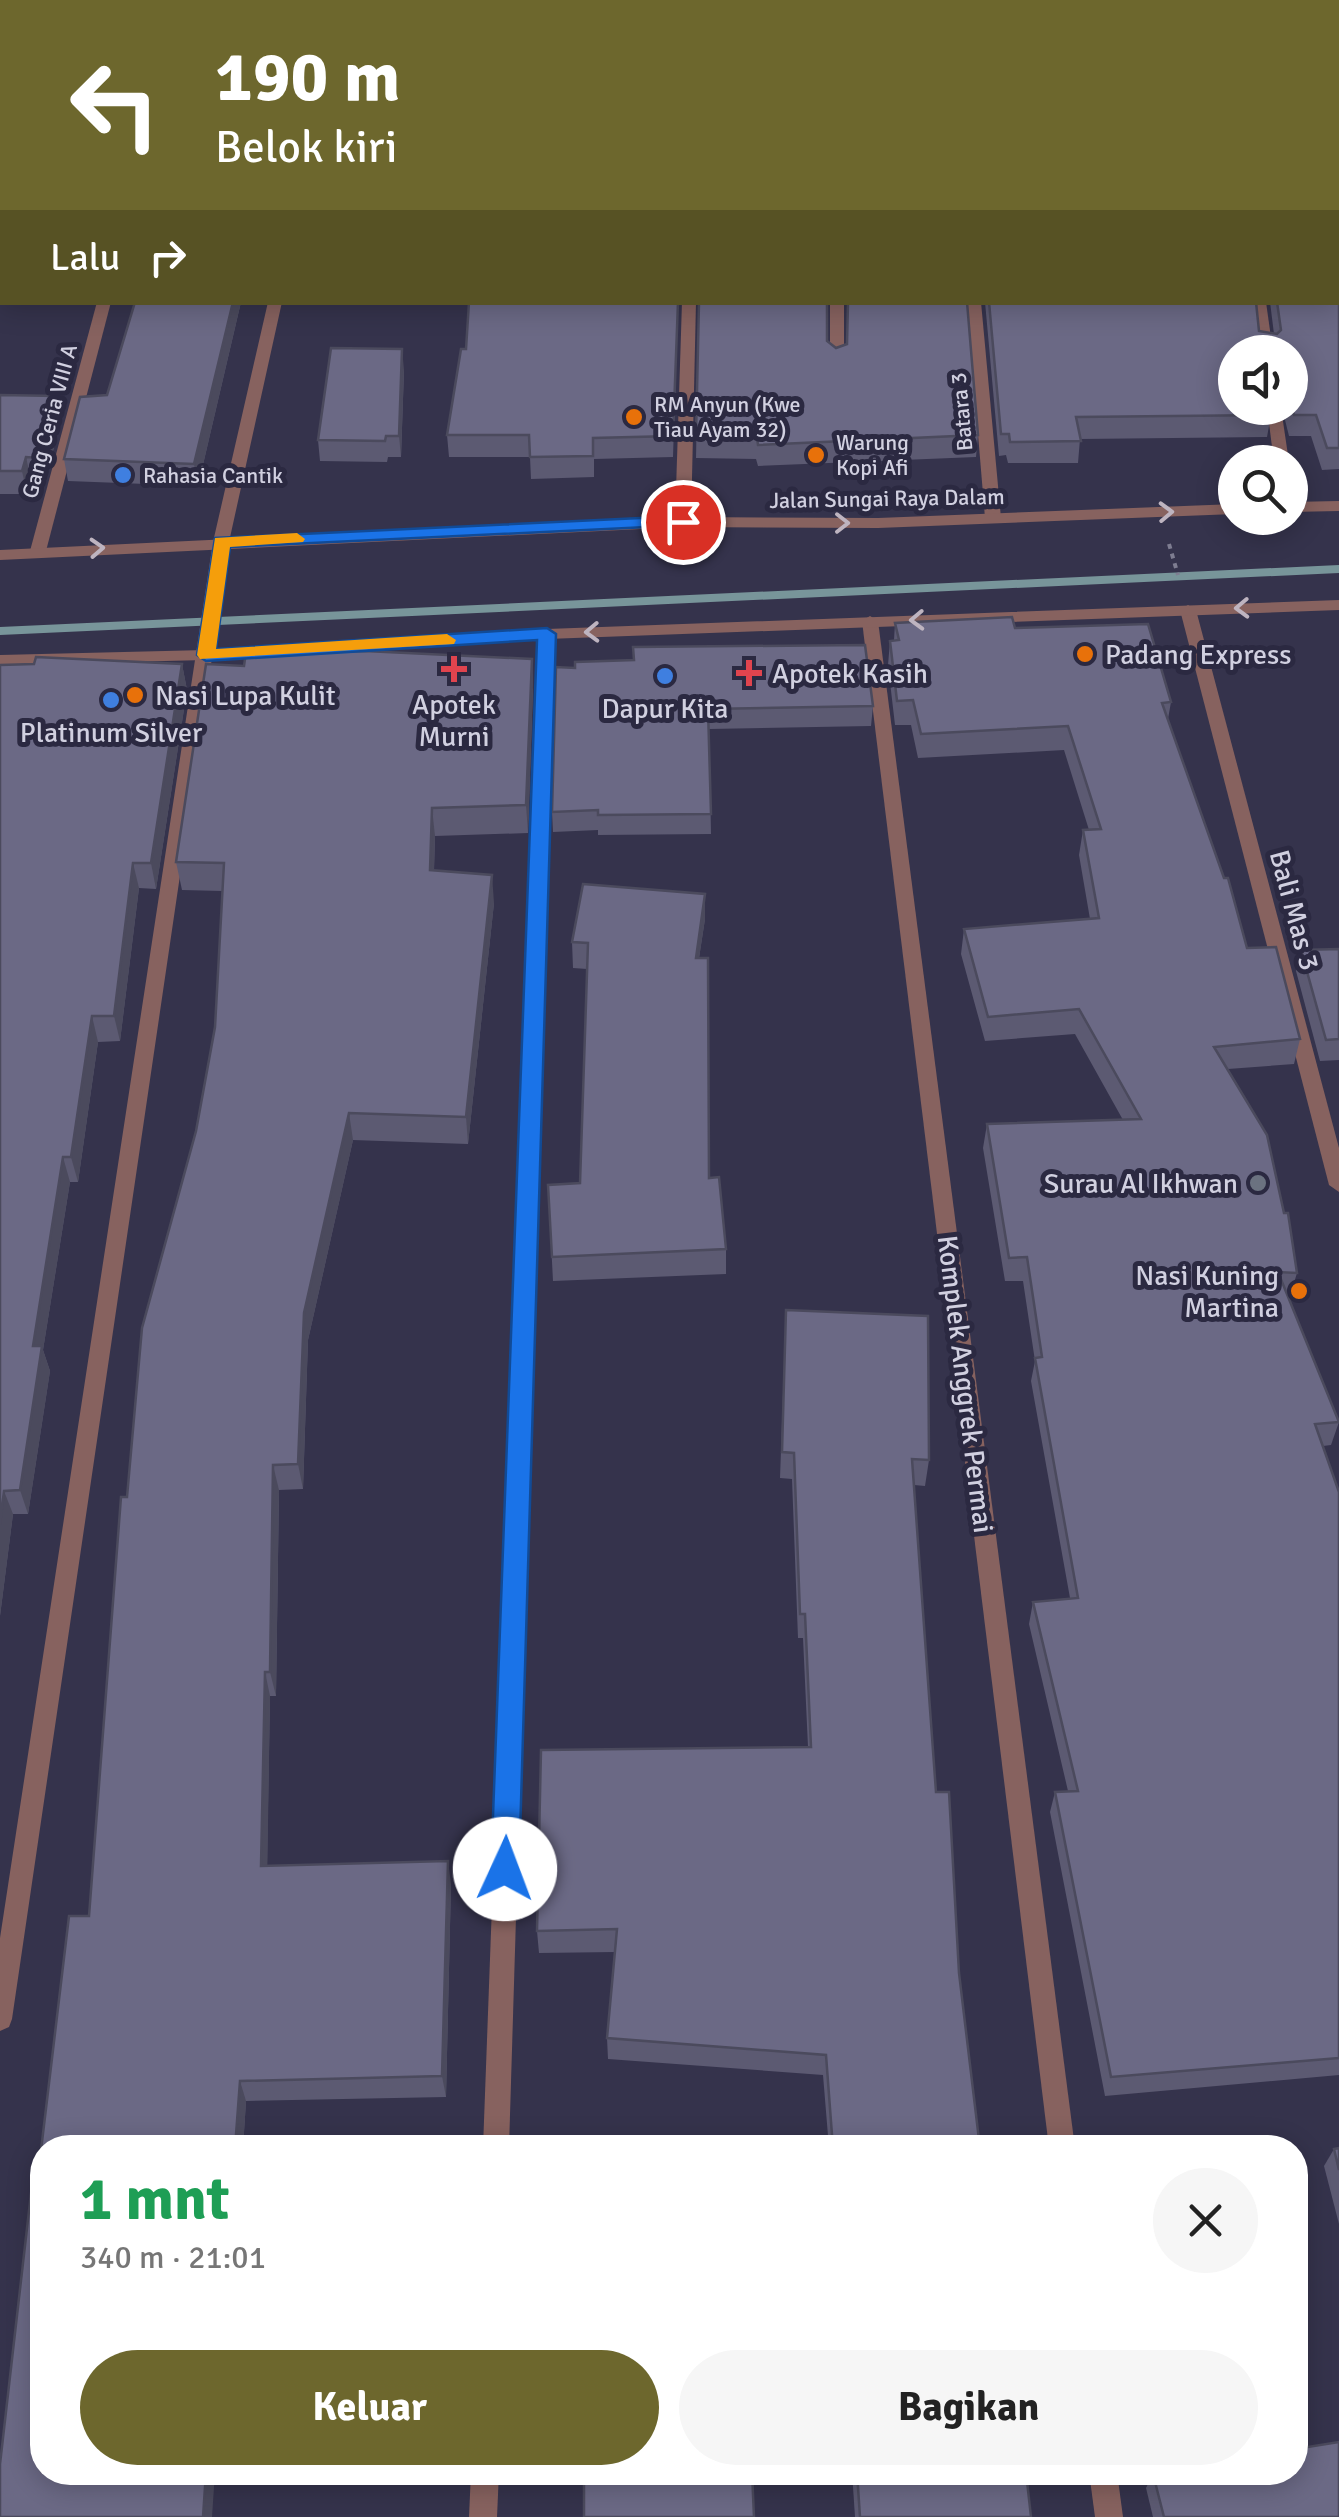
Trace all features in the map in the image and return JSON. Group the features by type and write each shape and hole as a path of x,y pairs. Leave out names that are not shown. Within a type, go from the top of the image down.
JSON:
{"street":[{"name":"Gang Ceria VIII A","path":"38,552 103,305"},
{"path":"0,2018 222,542 274,305"},
{"path":"683,522 689,305"},
{"path":"837,305 837,362"},
{"name":"Batara 3","path":"974,305 994,518"},
{"path":"1259,305 1264,335"},
{"path":"1308,507 1339,506"},
{"name":"Jalan Sungai Raya Dalam","path":"0,555 683,522 878,524 1218,510"},
{"path":"0,660 206,655 547,634 1339,605"},
{"name":"Bali Mas 3","path":"1188,610 1339,1185"},
{"name":"Komplek Anggrek Permai","path":"870,621 1060,2135"},
{"path":"496,2135 547,634"},
{"path":"483,2517 484,2485"},
{"path":"1105,2485 1109,2517"}],"path":[{"path":"1166,531 1178,577"}],"building":[{"path":"134,305 232,305 194,464 64,459 80,397 107,395"},
{"path":"469,305 678,305 673,436 593,438 593,456 530,457 529,435 447,435 461,349 466,349"},
{"path":"699,305 827,305 827,341 836,348 847,344 848,305 967,305 978,435 758,445 757,438 696,436"},
{"path":"989,305 1256,305 1259,331 1277,334 1281,330 1277,305 1339,305 1339,448 1327,448 1316,415 1308,415 1308,335 1218,335 1218,416 1076,417 1081,441 1010,442 1009,434 1001,434"},
{"path":"331,348 402,349 399,436 386,436 385,441 318,440"},
{"path":"0,395 57,396 40,458 26,457 22,471 0,471"},
{"path":"1012,617 1015,628 1148,624 1171,702 1162,703 1224,878 1228,878 1247,948 1276,947 1300,1039 1214,1047 1267,1135 1284,1213 1288,1213 1297,1273 1278,1272 1339,1422 1315,1424 1339,1492 1339,2058 1111,2077 1055,1792 1078,1791 1033,1602 1078,1598 1035,1358 1042,1357 1027,1257 1009,1258 987,1124 1141,1119 1079,1009 988,1017 964,929 1099,918 1083,830 1101,829 1068,726 921,734 913,700 897,701 890,641 899,640 895,623"},
{"path":"865,645 873,706 708,709 711,814 552,812 556,667 575,668 575,662 634,660 633,647"},
{"path":"365,651 532,659 526,805 432,808 430,870 492,875 466,1117 349,1113 304,1313 298,1464 273,1465 270,1672 265,1672 261,1866 448,1861 442,2076 240,2081 236,2135 43,2135 69,1916 89,1916 121,1497 127,1497 142,1328 196,1131 215,1027 224,863 176,862 206,664 244,666 246,652"},
{"path":"36,657 182,664 151,863 133,863 114,1016 92,1016 71,1157 63,1157 33,1346 42,1346 20,1490 4,1491 0,1524 0,665 34,664"},
{"path":"583,884 705,894 696,958 708,958 709,1178 719,1177 726,1249 552,1257 548,1185 580,1183 588,943 572,942"},
{"path":"1339,949 1339,1039 1326,1040 1301,950"},
{"path":"786,1310 928,1316 929,1460 912,1459 936,1792 949,1792 959,1973 978,2135 832,2135 826,2055 607,2038 617,1929 537,1931 541,1750 811,1747 805,1614 800,1614 794,1453 782,1452"},
{"path":"30,2202 30,2485 205,2485 203,2517 0,2517 0,2464"},
{"path":"1339,2442 1339,2517 1164,2517 1156,2485 1308,2485 1308,2447"},
{"path":"584,2485 753,2485 754,2517 584,2517"},
{"path":"858,2485 1027,2485 1031,2517 860,2517"}],"waterway":[{"path":"0,631 1339,569"}],"slow traffic":[{"path":"297,539 222,542 206,655 447,640"}],"place":[{"name":"RM Anyun (Kwe Tiau Ayam 32)","path":"634,417"},
{"name":"Warung Kopi Afi","path":"816,455"},
{"name":"Rahasia Cantik","path":"123,475"},
{"name":"Padang Express","path":"1085,654"},
{"name":"Apotek Murni","path":"454,669"},
{"name":"Apotek Kasih","path":"749,673"},
{"name":"Dapur Kita","path":"665,676"},
{"name":"Nasi Lupa Kulit","path":"135,695"},
{"name":"Platinum Silver","path":"111,700"},
{"name":"Surau Al Ikhwan","path":"1258,1183"},
{"name":"Nasi Kuning Martina","path":"1299,1291"}],"route":[{"path":"505,1869 547,634 206,655 222,542 683,522"}]}
